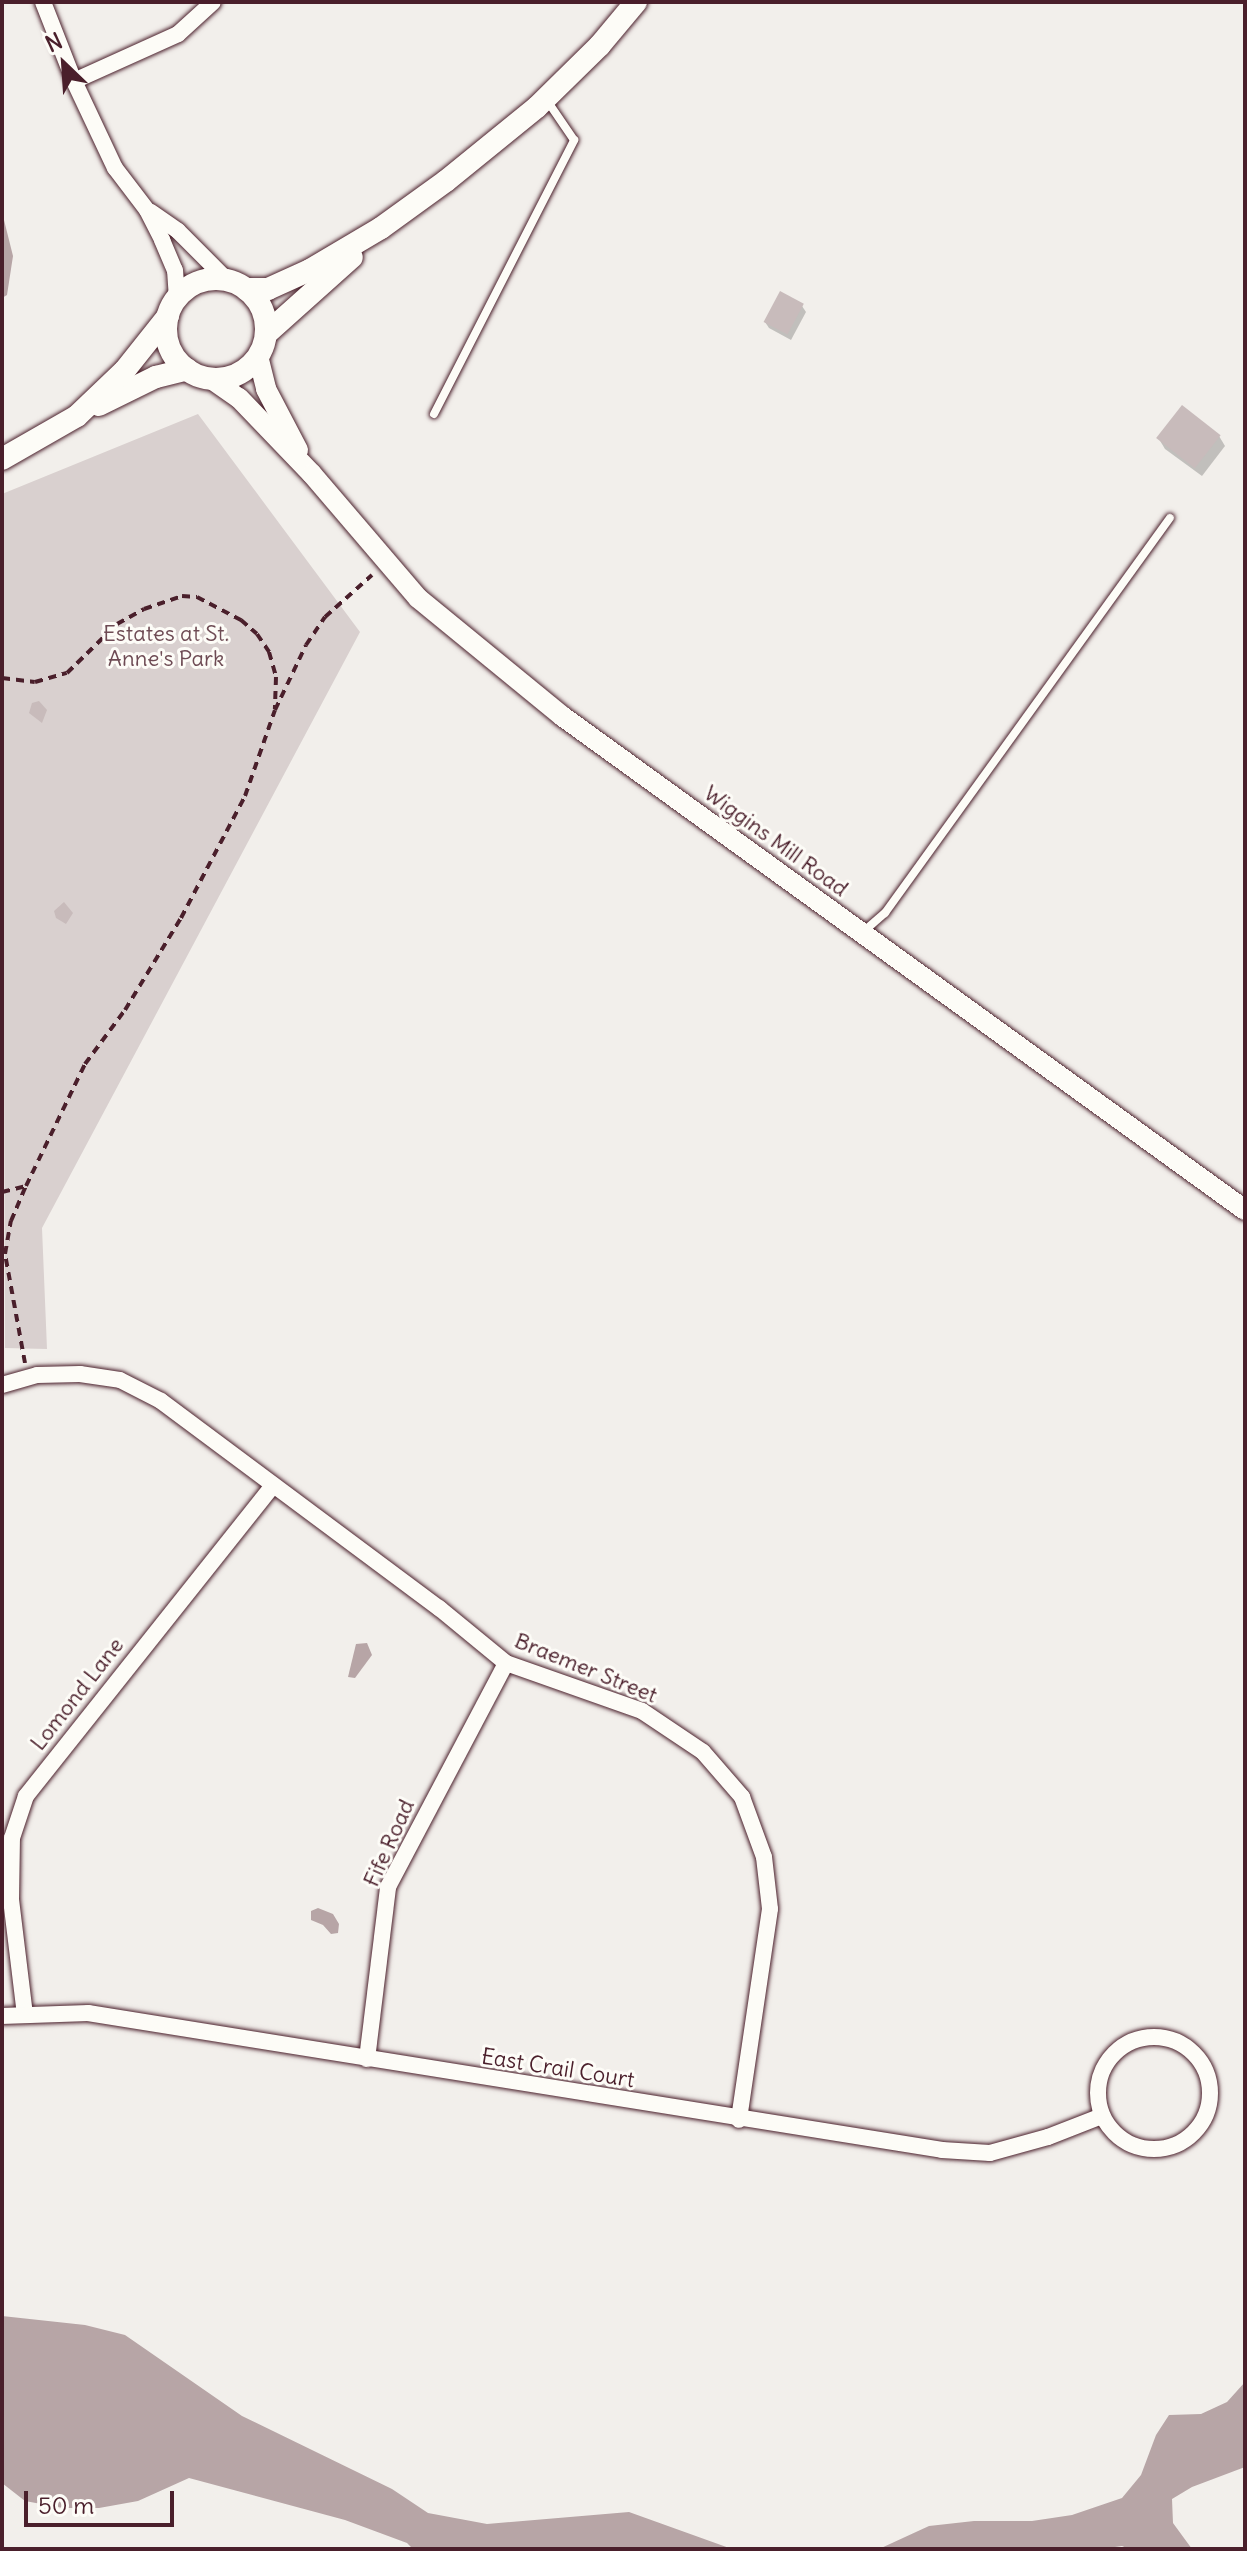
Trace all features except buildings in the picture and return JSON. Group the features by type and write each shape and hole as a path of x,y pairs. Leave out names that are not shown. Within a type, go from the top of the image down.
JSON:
{"main road":[{"path":"77,416 125,370 173,307 203,281 268,289 290,281 381,228 446,181 546,99 600,45 636,2"},
{"path":"173,307 167,333 171,349 187,369 210,378 234,375 381,228"},
{"path":"237,285 262,309 262,345"},
{"path":"2,459 77,416 156,377 187,369"}],"street":[{"path":"43,2 74,81 115,168 147,210 175,270 173,307"},
{"path":"74,81 178,34 213,2"},
{"path":"147,210 178,231 237,285"},
{"name":"Wiggins Mill Road","path":"262,345 262,379 275,410 312,474"},
{"name":"Wiggins Mill Road","path":"210,378 239,398 312,474 418,598 562,716 1245,1210"},
{"name":"Braemer Street","path":"2,1385 27,1378 80,1374 120,1380 161,1401 439,1608 506,1663 642,1711 703,1752 742,1797 764,1857 770,1909 739,2120"},
{"name":"Lomond Lane","path":"25,2015 11,1900 12,1838 26,1796 273,1485"},
{"name":"Fife Road","path":"367,2059 388,1887 506,1663"},
{"name":"East Crail Court","path":"2,2016 88,2013 739,2120 942,2150 990,2153 1048,2137 1102,2116"},
{"path":"1161,2037 1188,2047 1206,2070 1211,2099 1200,2127 1177,2145 1148,2150 1121,2139 1102,2116 1098,2087 1109,2060 1132,2042 1161,2037"}],"lane":[{"path":"434,414 574,140 546,99"},
{"path":"862,933 885,913 1170,518"}],"path":[{"path":"27,1378 5,1254 11,1221 26,1186 85,1064 125,1010 181,918 238,809 275,710 306,645 325,617 386,563"},
{"path":"2,678 35,682 67,673 117,624 144,609 182,596 197,597 241,620 257,634 269,652 276,677 275,710"},
{"path":"2,1192 26,1186"}],"green space":[{"name":"Estates at St. Anne's Park","path":"198,414 360,632 42,1228 47,1349 5,1348 2,494"}],"shaded area":[{"path":"2,212 13,256 7,295 2,298"},
{"path":"367,1643 372,1655 355,1678 348,1677 356,1644"},
{"path":"318,1908 333,1914 339,1924 338,1933 331,1934 323,1925 311,1920 311,1911"},
{"path":"2,2316 85,2325 125,2335 242,2416 392,2489 428,2513 487,2524 629,2512 732,2549 413,2549 407,2543 345,2520 189,2478 138,2501 99,2508 63,2508 25,2501 2,2483"},
{"path":"1245,2382 1245,2467 1192,2487 1172,2499 1173,2523 1192,2549 1129,2549 1122,2546 1101,2549 879,2549 929,2526 974,2521 1032,2521 1072,2515 1122,2498 1141,2475 1156,2435 1169,2415 1201,2414 1227,2402"}]}
